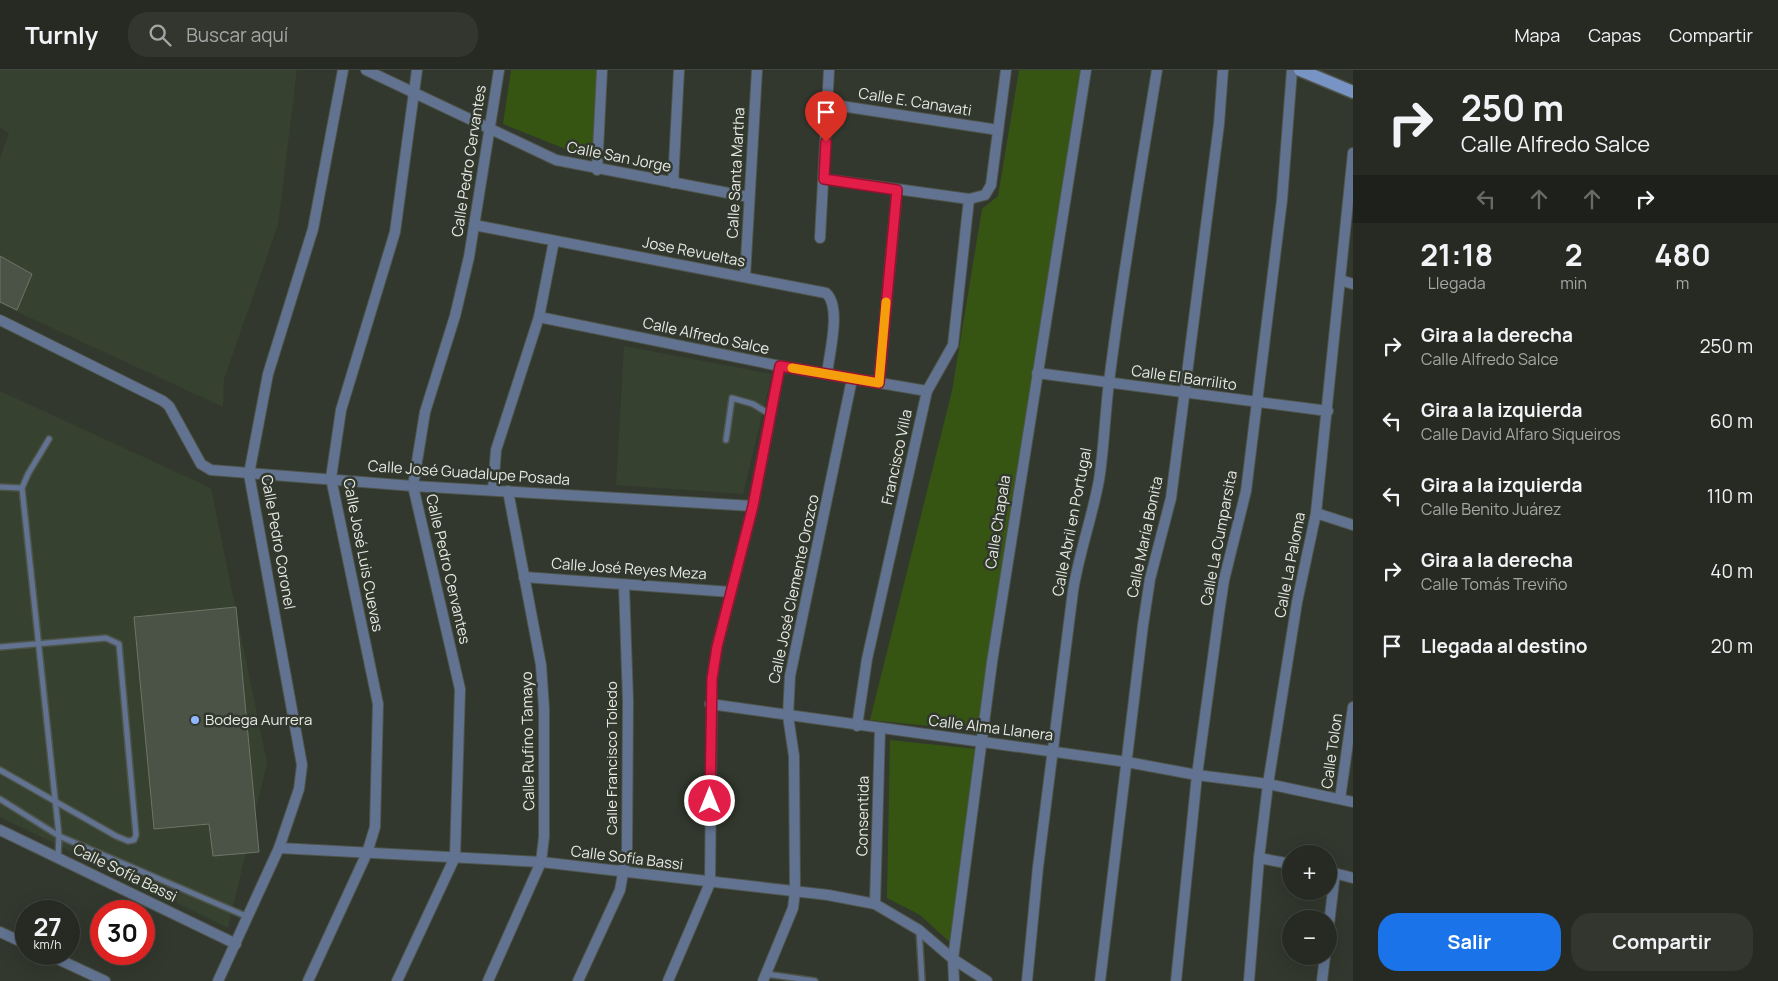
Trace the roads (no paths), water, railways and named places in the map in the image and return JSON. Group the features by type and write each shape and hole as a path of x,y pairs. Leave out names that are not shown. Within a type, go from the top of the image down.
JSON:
{"street":[{"name":"Calle Pedro Coronel","path":"218,981 279,848 299,789 302,765 249,474 268,374 314,229 343,70"},
{"name":"Calle San Jorge","path":"366,70 556,160 597,170 749,198"},
{"name":"Calle José Luis Cuevas","path":"308,981 367,854 375,827 379,712 331,478 341,410 396,232 418,70"},
{"name":"Calle Pedro Cervantes","path":"397,981 454,857 460,689 412,486 425,412 463,286 499,70"},
{"path":"597,170 602,70"},
{"path":"673,183 679,70"},
{"name":"Calle Santa Martha","path":"744,277 757,70"},
{"path":"820,238 830,70"},
{"path":"824,179 968,199 985,195 991,185 1006,70"},
{"name":"Calle Chapala","path":"954,981 953,959 980,742 1086,70"},
{"name":"Calle Abril en Portugal","path":"1027,981 1038,867 1078,560 1094,506 1099,478 1109,382 1132,220 1157,70"},
{"name":"Calle María Bonita","path":"1100,981 1150,579 1171,498 1219,124 1223,70"},
{"name":"Calle La Cumparsita","path":"1176,981 1198,775 1224,580 1246,491 1282,200 1292,70"},
{"path":"1300,70 1353,92"},
{"name":"Calle E. Canavati","path":"828,104 998,130"},
{"name":"Calle La Paloma","path":"1249,981 1259,858 1268,784 1297,602 1316,513 1328,411 1353,153"},
{"path":"879,383 897,190"},
{"name":"Francisco Villa","path":"857,726 867,659 927,391 949,354 955,336 968,199"},
{"name":"Jose Revueltas","path":"474,225 817,290 831,298 834,314 827,374"},
{"path":"492,490 498,443 539,316 554,241"},
{"path":"1340,280 1353,284"},
{"name":"Calle Alfredo Salce","path":"539,316 780,366 927,391"},
{"name":"Calle José Guadalupe Posada","path":"0,320 156,396 169,406 201,464 211,470 331,478 412,486 753,506"},
{"path":"668,981 710,883 710,704 717,647 753,506 780,366"},
{"name":"Calle El Barrilito","path":"1037,373 1328,411"},
{"name":"Calle José Clemente Orozco","path":"764,978 793,908 795,892 794,756 788,716 790,676 852,379"},
{"name":"Calle Rufino Tamayo","path":"488,981 541,862 545,795 544,687 508,491"},
{"path":"1316,513 1353,525"},
{"name":"Calle José Reyes Meza","path":"524,577 731,592"},
{"name":"Calle Francisco Toledo","path":"578,981 620,890 627,850 627,633 624,585"},
{"name":"Calle Alma Llanera","path":"710,704 857,726 1127,762 1198,775 1268,784 1353,802"},
{"name":"Calle Tolon","path":"1340,799 1353,707"},
{"name":"Consentida","path":"875,904 880,728"},
{"name":"Calle Sofía Bassi","path":"0,830 236,944"},
{"name":"Calle Sofía Bassi","path":"279,848 541,862 710,883 828,895 875,904 919,930 953,959 987,981"},
{"path":"1259,858 1282,862"},
{"path":"1337,874 1353,878"},
{"path":"0,932 15,939"},
{"path":"70,965 105,981"},
{"path":"1322,981 1324,965"}],"lane":[{"path":"726,440 732,398 753,404 772,415"},
{"path":"49,439 28,474 22,488 59,836 58,858"},
{"path":"0,487 22,488"},
{"path":"0,647 106,638 119,644 135,838 132,841 128,841 55,803 0,770"},
{"path":"0,799 59,836 248,917"},
{"path":"919,930 922,981"},
{"path":"764,978 815,981"}],"place":[{"name":"Bodega Aurrera","path":"195,720"}]}
